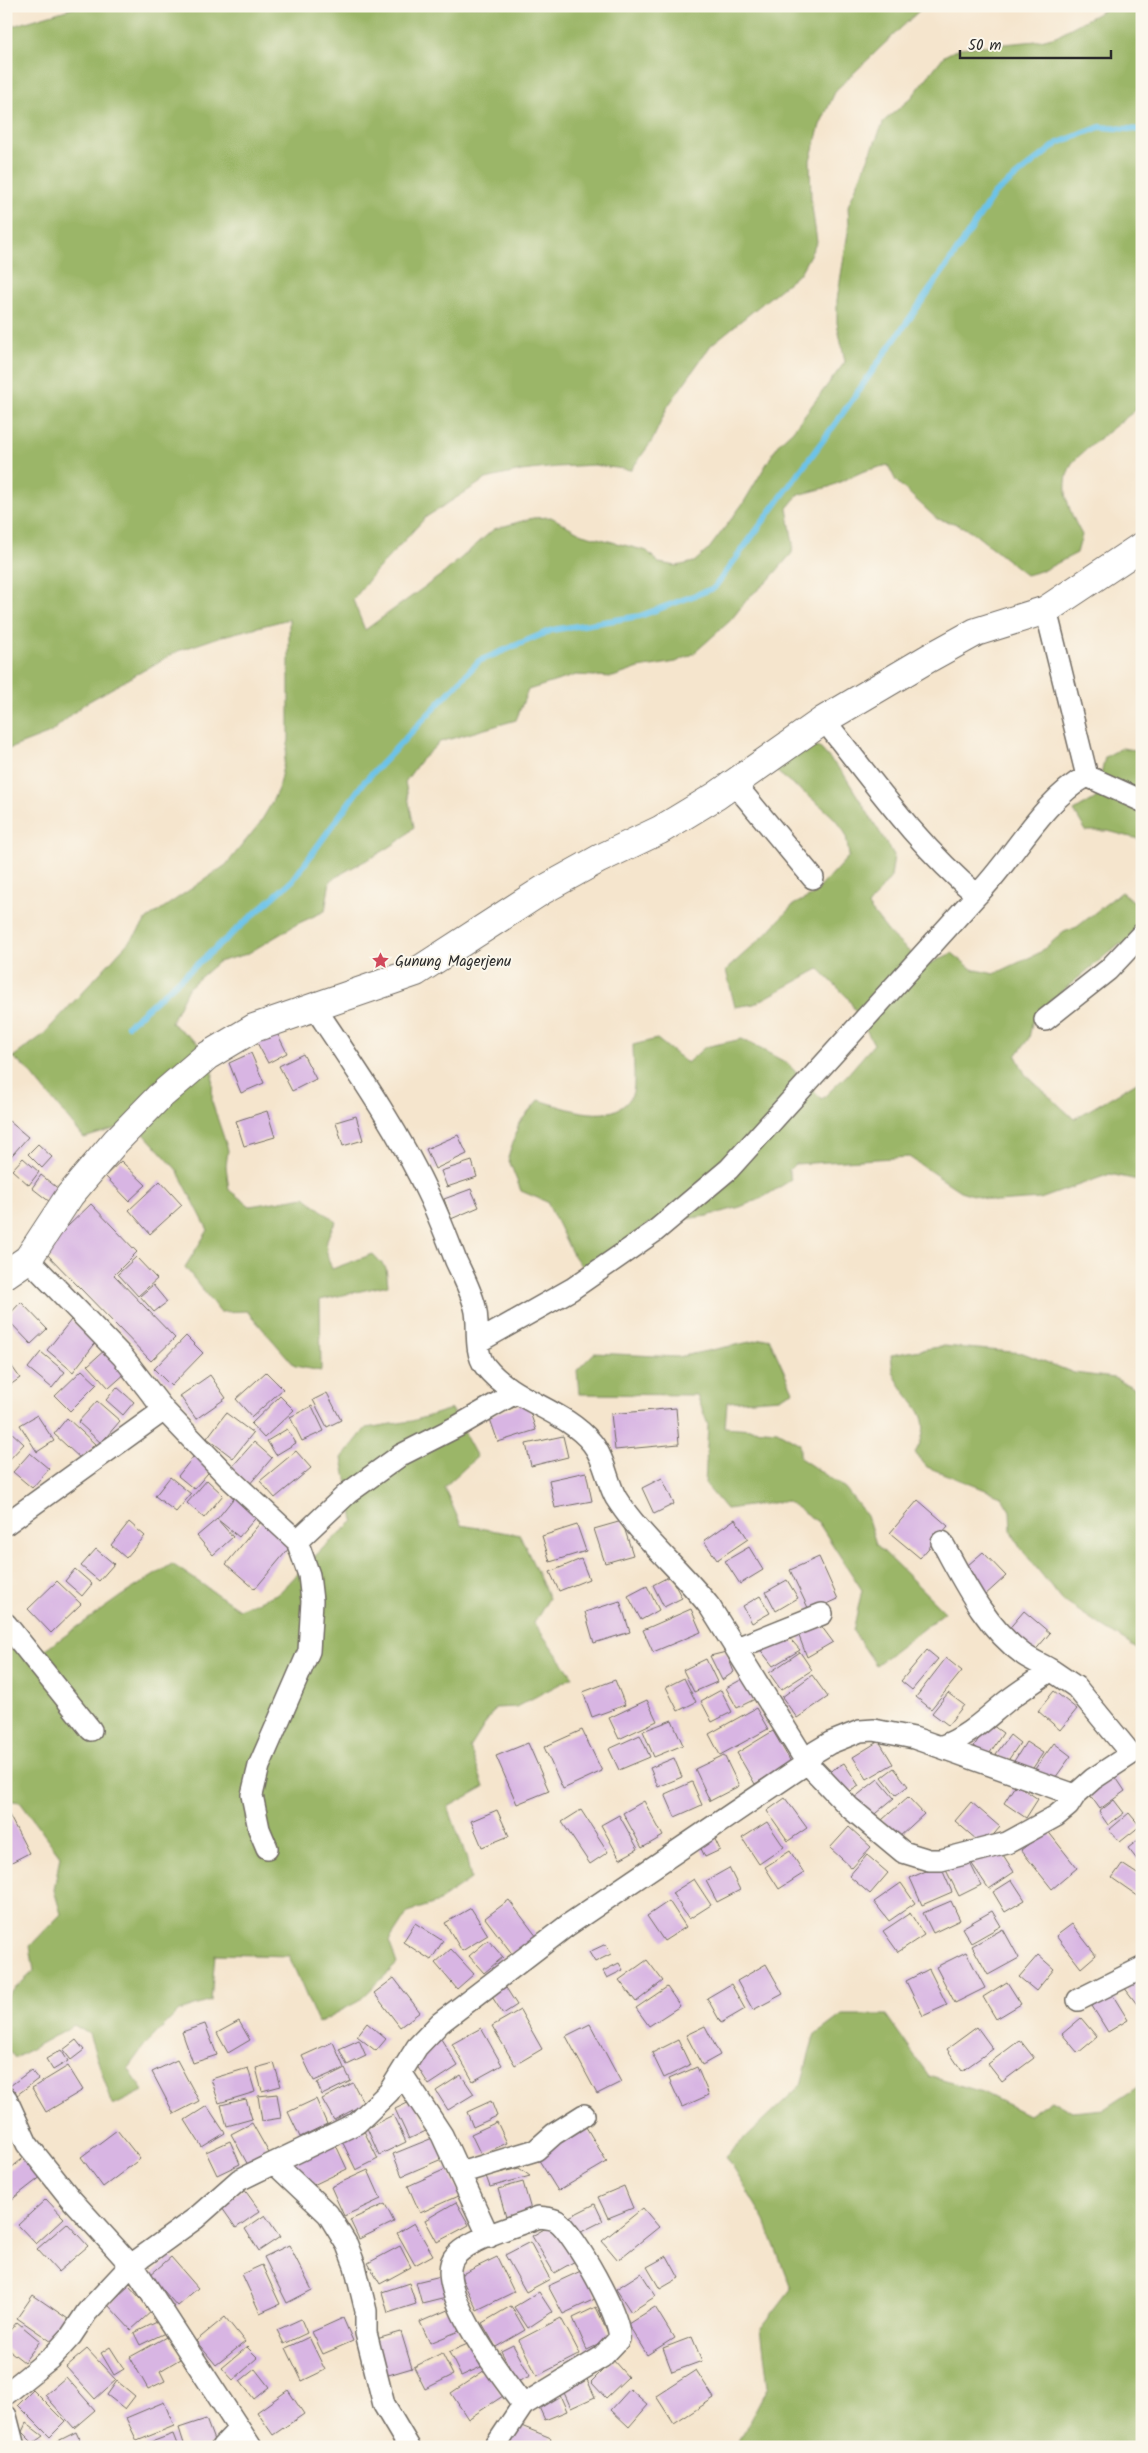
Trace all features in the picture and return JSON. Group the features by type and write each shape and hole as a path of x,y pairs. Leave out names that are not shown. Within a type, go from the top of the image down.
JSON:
{"main road":[{"path":"17,1266 70,1195 116,1141 158,1098 207,1056 254,1028 416,972 543,890 599,859 660,830 734,784 824,720 928,658 976,632 1046,610 1142,546"}],"street":[{"path":"1046,610 1087,776"},
{"path":"824,720 903,820 956,878 976,895"},
{"path":"1087,776 1142,801"},
{"path":"478,1342 572,1289 654,1232 729,1169 976,895 994,878 1041,816 1069,786 1087,776"},
{"path":"734,784 813,878"},
{"path":"1045,1020 1108,970 1142,934"},
{"path":"315,1008 362,1079 407,1154 430,1198 476,1308 478,1342 484,1364 515,1393 566,1422 592,1443 610,1477 616,1497 636,1524 691,1583 737,1648 807,1764 850,1807 903,1852 929,1860 979,1852 1007,1844 1056,1816 1068,1806 1074,1795 1093,1780 1137,1760 1076,1687 1024,1654 1003,1635 972,1595 942,1542"},
{"path":"17,1266 123,1357 164,1410 228,1476 298,1541 309,1575 311,1592 309,1651 259,1766 252,1795 259,1829 267,1848"},
{"path":"298,1541 348,1493 401,1455 458,1426 515,1393"},
{"path":"6,1524 164,1410"},
{"path":"737,1648 822,1614"},
{"path":"6,1624 91,1730"},
{"path":"940,1747 957,1741 979,1726 1012,1698 1052,1670"},
{"path":"6,2394 52,2357 71,2336 87,2312 131,2265 196,2218 239,2180 357,2124 389,2092 402,2074 417,2047 428,2035 520,1960 807,1764 815,1752 830,1742 860,1731 890,1733 940,1747 1074,1795"},
{"path":"1078,2000 1142,1968"},
{"path":"402,2074 442,2135 490,2237"},
{"path":"6,2098 27,2144 70,2198 131,2265 158,2302 251,2447"},
{"path":"460,2173 536,2150 554,2134 584,2115"},
{"path":"274,2163 328,2214 347,2245 366,2311 366,2333 384,2405 408,2447"},
{"path":"494,2447 523,2405 602,2356 619,2339 620,2332 602,2290 579,2248 557,2221 539,2217 470,2244 456,2256 449,2270 460,2310 495,2368 523,2405"},
{"path":"6,2416 14,2447"},
{"path":"222,2447 239,2429"}],"green space":[{"path":"80,6 924,6 836,90 820,125 810,160 811,200 817,242 800,273 711,345 668,406 652,441 631,470 594,465 557,467 521,471 486,479 426,517 375,572 353,600 365,630 444,573 494,529 533,518 551,517 582,534 647,551 659,563 677,566 694,562 708,550 744,502 779,443 793,430 845,362 837,323 837,300 849,226 848,206 884,121 911,98 944,56 960,48 1037,41 1056,36 1106,9 1142,6 1142,405 1092,445 1071,465 1066,483 1066,492 1070,510 1082,535 1077,553 1044,570 1026,575 971,531 954,523 937,519 896,481 888,465 864,471 829,487 798,495 787,508 793,544 792,553 767,582 749,597 731,620 693,654 676,662 639,668 613,677 576,675 528,690 516,720 440,742 420,761 405,782 414,827 405,836 385,850 330,881 325,911 297,924 247,954 218,962 188,988 171,1023 204,1048 213,1066 212,1102 228,1150 226,1166 229,1190 250,1206 305,1197 336,1222 329,1234 326,1245 332,1269 373,1254 386,1268 388,1285 320,1300 321,1371 295,1366 247,1311 220,1312 185,1267 208,1230 177,1170 134,1123 84,1138 29,1071 13,1057 43,1035 136,934 147,919 226,865 260,823 270,806 278,789 289,740 289,619 219,637 178,651 84,704 50,733 6,750 6,28"},
{"path":"800,745 820,748 843,773 894,855 891,877 868,906 890,934 925,966 952,953 972,969 994,974 1039,953 1064,932 1077,927 1121,892 1142,907 1142,950 1119,944 1048,1003 1032,1023 1029,1038 1016,1056 1025,1074 1074,1119 1142,1079 1142,1181 1110,1174 1040,1199 996,1202 960,1191 909,1157 795,1164 789,1170 791,1180 762,1198 740,1207 707,1216 648,1224 585,1271 572,1253 547,1202 521,1191 508,1158 519,1123 539,1100 575,1111 602,1113 614,1111 624,1105 632,1095 634,1078 633,1045 657,1039 687,1063 705,1047 742,1039 787,1063 822,1099 848,1074 874,1044 848,998 819,969 754,1004 735,1007 726,970 767,933 793,905 813,895 849,856 846,836 835,819 776,771"},
{"path":"1122,748 1142,751 1142,840 1108,831 1086,831 1074,811 1096,798 1105,757"},
{"path":"769,1338 793,1391 779,1398 727,1402 725,1427 777,1431 800,1444 800,1458 845,1488 867,1516 876,1544 945,1612 876,1665 853,1631 862,1590 818,1522 787,1501 726,1509 705,1484 708,1425 697,1395 579,1394 577,1370 594,1353 678,1357"},
{"path":"944,1346 1023,1353 1074,1373 1114,1378 1142,1392 1142,1658 1140,1651 1062,1600 1019,1546 1011,1530 1010,1511 1001,1496 927,1467 915,1453 924,1429 923,1419 894,1374 891,1355"},
{"path":"451,1409 477,1457 444,1487 461,1525 520,1535 549,1598 534,1623 573,1677 516,1707 495,1708 470,1748 484,1787 448,1807 466,1856 471,1879 436,1903 408,1912 389,1941 397,1964 359,2001 318,2023 289,1956 215,1954 211,2001 179,2011 144,2046 128,2068 143,2091 113,2106 89,2034 74,2025 15,2058 6,2047 6,1997 34,1971 30,1946 61,1914 54,1890 60,1856 20,1802 6,1800 6,1649 45,1650 121,1596 172,1564 239,1609 279,1593 323,1548 354,1521 342,1458 366,1428 412,1421"},
{"path":"842,2015 886,2015 929,2076 982,2092 1029,2115 1051,2100 1072,2112 1104,2109 1142,2084 1142,2447 733,2447 738,2443 768,2386 761,2328 791,2289 765,2221 726,2156 801,2085 814,2036"}],"building":[{"path":"275,1029 287,1053 268,1063 255,1039"},
{"path":"251,1053 264,1083 241,1093 229,1063"},
{"path":"303,1054 316,1079 292,1091 279,1066"},
{"path":"267,1111 275,1137 244,1146 236,1121"},
{"path":"356,1116 363,1140 343,1146 336,1122"},
{"path":"9,1121 28,1137 6,1162 6,1124"},
{"path":"458,1135 467,1154 435,1169 426,1149"},
{"path":"38,1144 52,1157 42,1168 28,1154"},
{"path":"23,1158 39,1172 29,1185 12,1170"},
{"path":"121,1161 146,1185 129,1201 105,1176"},
{"path":"472,1161 477,1177 447,1187 441,1171"},
{"path":"41,1175 60,1190 50,1202 32,1188"},
{"path":"160,1181 182,1205 150,1234 129,1210"},
{"path":"471,1189 479,1207 451,1219 444,1199"},
{"path":"91,1204 137,1252 114,1275 175,1338 151,1361 43,1250"},
{"path":"136,1257 157,1279 138,1296 118,1274"},
{"path":"153,1285 167,1302 154,1312 140,1296"},
{"path":"21,1302 47,1329 31,1344 6,1318"},
{"path":"71,1320 97,1341 73,1372 47,1350"},
{"path":"186,1336 203,1353 171,1386 154,1369"},
{"path":"106,1349 127,1372 109,1388 88,1365"},
{"path":"41,1352 65,1372 52,1388 28,1368"},
{"path":"6,1358 20,1378 6,1388"},
{"path":"82,1370 97,1384 70,1411 55,1396"},
{"path":"266,1372 283,1389 252,1417 236,1399"},
{"path":"210,1375 226,1398 196,1419 180,1396"},
{"path":"117,1387 134,1402 123,1415 106,1400"},
{"path":"327,1393 341,1420 327,1427 313,1400"},
{"path":"280,1396 294,1410 264,1438 251,1424"},
{"path":"97,1401 120,1421 101,1443 78,1422"},
{"path":"527,1403 536,1430 498,1442 489,1416"},
{"path":"312,1406 324,1431 302,1441 290,1417"},
{"path":"676,1408 679,1444 615,1450 611,1414"},
{"path":"226,1413 253,1433 233,1458 207,1438"},
{"path":"37,1415 54,1441 37,1452 20,1425"},
{"path":"67,1418 95,1444 81,1459 54,1434"},
{"path":"8,1429 24,1444 7,1462 6,1431"},
{"path":"287,1429 296,1443 276,1455 267,1441"},
{"path":"563,1436 568,1457 531,1466 526,1444"},
{"path":"254,1442 272,1458 249,1485 231,1468"},
{"path":"296,1451 311,1468 275,1498 260,1481"},
{"path":"197,1452 214,1466 194,1489 178,1476"},
{"path":"30,1453 49,1469 32,1488 13,1472"},
{"path":"586,1472 592,1501 555,1508 549,1480"},
{"path":"170,1477 191,1494 176,1512 155,1496"},
{"path":"662,1478 674,1504 654,1514 642,1488"},
{"path":"207,1480 223,1495 204,1518 187,1503"},
{"path":"237,1494 260,1513 239,1537 217,1519"},
{"path":"918,1500 948,1526 920,1558 890,1533"},
{"path":"265,1517 295,1541 255,1589 226,1564"},
{"path":"217,1519 233,1537 213,1555 197,1536"},
{"path":"735,1519 748,1539 717,1560 704,1541"},
{"path":"622,1521 633,1555 605,1563 594,1529"},
{"path":"129,1522 145,1536 126,1558 111,1545"},
{"path":"577,1525 586,1551 550,1562 542,1536"},
{"path":"749,1547 763,1570 740,1584 725,1561"},
{"path":"96,1549 114,1564 99,1581 81,1566"},
{"path":"983,1552 1006,1576 983,1597 960,1572"},
{"path":"819,1557 838,1599 810,1612 790,1570"},
{"path":"581,1559 589,1579 559,1591 550,1572"},
{"path":"75,1569 92,1584 82,1596 65,1581"},
{"path":"670,1576 682,1598 664,1607 653,1585"},
{"path":"787,1580 798,1598 776,1611 766,1592"},
{"path":"57,1581 81,1604 51,1633 28,1609"},
{"path":"647,1586 659,1610 641,1620 628,1596"},
{"path":"760,1596 770,1613 752,1623 743,1606"},
{"path":"620,1601 630,1632 594,1643 585,1612"},
{"path":"691,1609 701,1632 653,1652 643,1630"},
{"path":"1024,1611 1050,1633 1033,1653 1007,1631"},
{"path":"819,1623 833,1642 807,1657 797,1631"},
{"path":"786,1634 800,1650 773,1666 759,1648"},
{"path":"927,1650 938,1659 912,1690 901,1681"},
{"path":"726,1652 734,1672 722,1680 710,1656"},
{"path":"800,1652 812,1670 781,1690 769,1673"},
{"path":"946,1658 962,1671 931,1709 916,1697"},
{"path":"706,1659 717,1682 694,1692 683,1670"},
{"path":"812,1675 828,1697 797,1718 782,1697"},
{"path":"746,1677 757,1698 737,1708 726,1688"},
{"path":"684,1678 696,1702 678,1711 666,1687"},
{"path":"615,1680 625,1705 592,1717 583,1692"},
{"path":"721,1690 732,1712 712,1722 701,1701"},
{"path":"1054,1691 1077,1709 1060,1730 1038,1711"},
{"path":"948,1693 964,1705 948,1725 932,1713"},
{"path":"647,1700 657,1721 619,1739 609,1718"},
{"path":"756,1708 768,1729 720,1755 709,1734"},
{"path":"672,1720 683,1745 654,1757 643,1731"},
{"path":"989,1723 1003,1733 988,1756 974,1746"},
{"path":"582,1730 602,1771 563,1789 544,1747"},
{"path":"773,1731 791,1762 755,1784 737,1753"},
{"path":"640,1735 650,1757 619,1770 609,1749"},
{"path":"1010,1735 1020,1743 1007,1762 996,1754"},
{"path":"879,1741 893,1764 867,1779 853,1757"},
{"path":"1026,1742 1043,1753 1027,1777 1011,1766"},
{"path":"528,1743 549,1791 517,1804 496,1756"},
{"path":"1054,1743 1071,1756 1050,1785 1032,1773"},
{"path":"724,1755 739,1786 710,1801 695,1769"},
{"path":"674,1758 682,1777 658,1787 650,1768"},
{"path":"844,1763 859,1786 844,1795 829,1772"},
{"path":"894,1768 908,1786 896,1795 882,1777"},
{"path":"1113,1773 1125,1791 1100,1809 1087,1791"},
{"path":"878,1779 894,1798 870,1818 854,1798"},
{"path":"692,1782 702,1805 675,1817 665,1794"},
{"path":"1016,1784 1038,1799 1026,1818 1004,1803"},
{"path":"908,1797 924,1814 898,1838 882,1820"},
{"path":"785,1798 807,1828 788,1841 767,1811"},
{"path":"1114,1800 1124,1813 1108,1825 1099,1812"},
{"path":"644,1801 663,1836 642,1848 623,1813"},
{"path":"971,1802 1000,1827 984,1846 955,1821"},
{"path":"497,1810 509,1836 482,1847 471,1821"},
{"path":"581,1810 608,1852 590,1864 562,1822"},
{"path":"1129,1813 1140,1826 1120,1842 1109,1830"},
{"path":"9,1815 29,1853 6,1865 6,1816"},
{"path":"619,1815 638,1849 620,1859 601,1825"},
{"path":"767,1822 784,1847 759,1864 742,1838"},
{"path":"849,1827 871,1847 852,1868 830,1848"},
{"path":"1047,1830 1077,1868 1052,1889 1021,1850"},
{"path":"713,1835 720,1850 705,1857 698,1842"},
{"path":"1142,1837 1142,1866 1128,1848"},
{"path":"998,1847 1014,1872 989,1889 972,1864"},
{"path":"790,1851 804,1873 779,1889 765,1867"},
{"path":"867,1855 888,1873 870,1894 849,1876"},
{"path":"967,1857 981,1885 959,1896 945,1868"},
{"path":"1122,1864 1142,1877 1142,1899 1112,1878"},
{"path":"940,1865 952,1892 922,1905 910,1878"},
{"path":"729,1868 740,1890 717,1902 706,1881"},
{"path":"694,1879 711,1905 689,1919 672,1893"},
{"path":"1012,1880 1025,1900 1005,1912 993,1892"},
{"path":"901,1883 915,1903 889,1921 874,1902"},
{"path":"509,1900 537,1937 513,1955 485,1918"},
{"path":"669,1901 686,1927 664,1941 647,1916"},
{"path":"951,1901 960,1920 933,1933 923,1913"},
{"path":"471,1908 488,1935 462,1951 445,1923"},
{"path":"992,1911 1001,1926 971,1943 962,1928"},
{"path":"910,1913 924,1935 898,1952 883,1931"},
{"path":"415,1923 443,1941 431,1960 403,1942"},
{"path":"1072,1924 1096,1955 1081,1968 1056,1936"},
{"path":"1003,1929 1019,1958 988,1975 972,1946"},
{"path":"488,1940 503,1957 484,1973 469,1956"},
{"path":"606,1944 611,1954 595,1962 589,1952"},
{"path":"451,1949 474,1974 457,1989 435,1963"},
{"path":"966,1952 985,1988 955,2003 936,1967"},
{"path":"1038,1955 1054,1969 1036,1991 1019,1977"},
{"path":"647,1960 663,1981 636,2002 619,1980"},
{"path":"619,1963 623,1970 607,1978 603,1971"},
{"path":"766,1964 783,1994 753,2010 737,1981"},
{"path":"929,1969 947,2005 923,2016 906,1981"},
{"path":"1142,1974 1142,2011 1124,1987"},
{"path":"394,1978 420,2012 400,2027 374,1993"},
{"path":"1007,1982 1021,2004 996,2019 983,1997"},
{"path":"503,1983 517,2005 503,2014 489,1992"},
{"path":"731,1984 745,2009 721,2023 707,1998"},
{"path":"667,1987 680,2006 649,2026 636,2008"},
{"path":"1112,1994 1128,2020 1108,2032 1092,2006"},
{"path":"520,2010 542,2049 515,2065 492,2026"},
{"path":"1081,2018 1097,2037 1078,2053 1062,2034"},
{"path":"239,2021 250,2040 228,2053 217,2033"},
{"path":"367,2023 386,2039 376,2051 357,2036"},
{"path":"205,2024 217,2055 193,2063 182,2032"},
{"path":"590,2024 621,2082 597,2094 566,2036"},
{"path":"705,2026 720,2055 702,2065 686,2035"},
{"path":"977,2027 993,2049 962,2071 947,2049"},
{"path":"481,2028 502,2065 473,2081 452,2044"},
{"path":"441,2039 458,2066 429,2085 412,2058"},
{"path":"76,2040 84,2050 71,2060 63,2050"},
{"path":"359,2040 366,2056 347,2065 339,2049"},
{"path":"678,2040 690,2065 664,2078 652,2053"},
{"path":"1020,2040 1034,2058 1002,2082 988,2064"},
{"path":"333,2042 344,2068 314,2081 302,2056"},
{"path":"61,2050 68,2061 53,2070 46,2059"},
{"path":"177,2060 199,2101 174,2114 152,2072"},
{"path":"274,2063 281,2086 262,2091 256,2068"},
{"path":"68,2066 83,2090 46,2112 32,2088"},
{"path":"697,2067 709,2095 682,2107 669,2079"},
{"path":"248,2068 255,2092 219,2103 211,2079"},
{"path":"345,2069 351,2081 322,2095 317,2083"},
{"path":"31,2070 38,2079 13,2098 6,2089"},
{"path":"461,2075 474,2094 448,2110 436,2091"},
{"path":"353,2083 364,2104 334,2120 322,2099"},
{"path":"277,2094 281,2118 262,2121 258,2096"},
{"path":"246,2099 252,2119 227,2126 221,2105"},
{"path":"316,2099 327,2124 300,2137 288,2112"},
{"path":"414,2100 428,2130 409,2139 395,2109"},
{"path":"491,2101 497,2116 473,2127 467,2112"},
{"path":"207,2106 225,2133 202,2147 185,2120"},
{"path":"393,2115 406,2142 379,2155 367,2128"},
{"path":"497,2122 507,2143 481,2155 471,2134"},
{"path":"252,2123 269,2153 248,2165 231,2134"},
{"path":"586,2127 607,2162 558,2191 537,2157"},
{"path":"363,2129 378,2159 356,2170 341,2139"},
{"path":"117,2130 140,2159 103,2187 81,2157"},
{"path":"435,2137 444,2158 402,2176 393,2154"},
{"path":"230,2141 240,2164 217,2175 206,2152"},
{"path":"334,2141 347,2169 305,2189 292,2162"},
{"path":"26,2156 42,2176 6,2204 6,2172"},
{"path":"448,2168 460,2195 420,2213 408,2186"},
{"path":"519,2168 530,2176 490,2187 486,2176"},
{"path":"368,2170 381,2199 344,2216 331,2187"},
{"path":"523,2182 531,2210 506,2217 498,2189"},
{"path":"624,2186 633,2208 608,2218 598,2197"},
{"path":"244,2189 260,2211 236,2228 220,2205"},
{"path":"46,2199 64,2218 36,2244 18,2225"},
{"path":"456,2202 469,2225 437,2242 425,2220"},
{"path":"385,2204 394,2222 359,2239 350,2220"},
{"path":"595,2204 603,2221 575,2235 567,2218"},
{"path":"643,2208 659,2227 618,2260 602,2241"},
{"path":"265,2215 280,2237 259,2251 245,2229"},
{"path":"67,2223 88,2246 58,2272 37,2249"},
{"path":"414,2223 433,2255 415,2265 397,2233"},
{"path":"555,2223 577,2260 554,2273 532,2236"},
{"path":"530,2242 550,2279 526,2292 505,2255"},
{"path":"289,2245 312,2290 287,2303 264,2257"},
{"path":"400,2246 411,2267 380,2284 368,2263"},
{"path":"667,2256 679,2278 660,2289 647,2267"},
{"path":"171,2257 198,2288 177,2306 150,2275"},
{"path":"497,2257 514,2292 477,2310 460,2275"},
{"path":"262,2265 280,2304 260,2313 242,2274"},
{"path":"583,2270 597,2298 563,2314 548,2286"},
{"path":"641,2273 656,2296 631,2312 616,2289"},
{"path":"445,2275 450,2297 422,2304 416,2282"},
{"path":"409,2283 416,2304 388,2313 382,2292"},
{"path":"129,2286 152,2311 131,2330 108,2305"},
{"path":"539,2292 552,2312 528,2328 514,2307"},
{"path":"33,2295 71,2321 55,2344 17,2318"},
{"path":"511,2306 525,2330 496,2347 482,2323"},
{"path":"596,2307 611,2339 587,2350 573,2318"},
{"path":"655,2307 674,2338 647,2355 628,2324"},
{"path":"450,2309 459,2331 430,2343 420,2322"},
{"path":"225,2317 245,2342 216,2365 196,2341"},
{"path":"343,2318 353,2341 323,2354 312,2332"},
{"path":"561,2318 580,2354 537,2376 519,2340"},
{"path":"301,2319 307,2333 284,2344 277,2330"},
{"path":"159,2321 165,2333 140,2345 134,2333"},
{"path":"17,2322 40,2341 24,2362 6,2348 6,2335"},
{"path":"401,2332 412,2368 385,2376 373,2340"},
{"path":"168,2336 180,2359 160,2371 165,2381 148,2389 130,2357"},
{"path":"309,2337 325,2370 302,2381 286,2348"},
{"path":"692,2337 702,2361 672,2372 663,2348"},
{"path":"470,2343 481,2367 461,2376 449,2352"},
{"path":"513,2345 530,2376 517,2382 501,2351"},
{"path":"110,2347 124,2369 114,2375 101,2353"},
{"path":"247,2347 258,2358 233,2380 222,2368"},
{"path":"87,2349 116,2380 95,2399 66,2367"},
{"path":"442,2353 453,2375 425,2389 414,2367"},
{"path":"613,2360 628,2377 606,2398 591,2382"},
{"path":"255,2369 269,2387 254,2399 240,2381"},
{"path":"485,2370 503,2396 468,2419 451,2393"},
{"path":"696,2370 714,2398 674,2424 656,2396"},
{"path":"585,2375 595,2397 571,2408 561,2386"},
{"path":"66,2377 95,2410 74,2428 45,2395"},
{"path":"117,2381 135,2396 125,2409 107,2395"},
{"path":"630,2389 648,2405 629,2427 611,2410"},
{"path":"33,2390 65,2422 50,2437 18,2405"},
{"path":"288,2390 304,2414 273,2435 257,2412"},
{"path":"559,2393 567,2411 545,2420 537,2403"},
{"path":"164,2402 174,2426 137,2441 126,2418"},
{"path":"206,2419 215,2443 205,2447 185,2447 179,2428"},
{"path":"26,2423 43,2436 33,2443 22,2432"},
{"path":"514,2423 551,2438 548,2447 518,2447 507,2443"},
{"path":"76,2432 83,2447 51,2447 50,2445"},
{"path":"173,2434 178,2447 147,2447 146,2444"}],"waterway":[{"path":"128,1025 293,880 364,782 479,661 552,630 640,616 714,588 835,424 953,257 994,194 1058,143 1100,127 1142,130"}],"place":[{"name":"Gunung Magerjenu","path":"381,961"}]}
